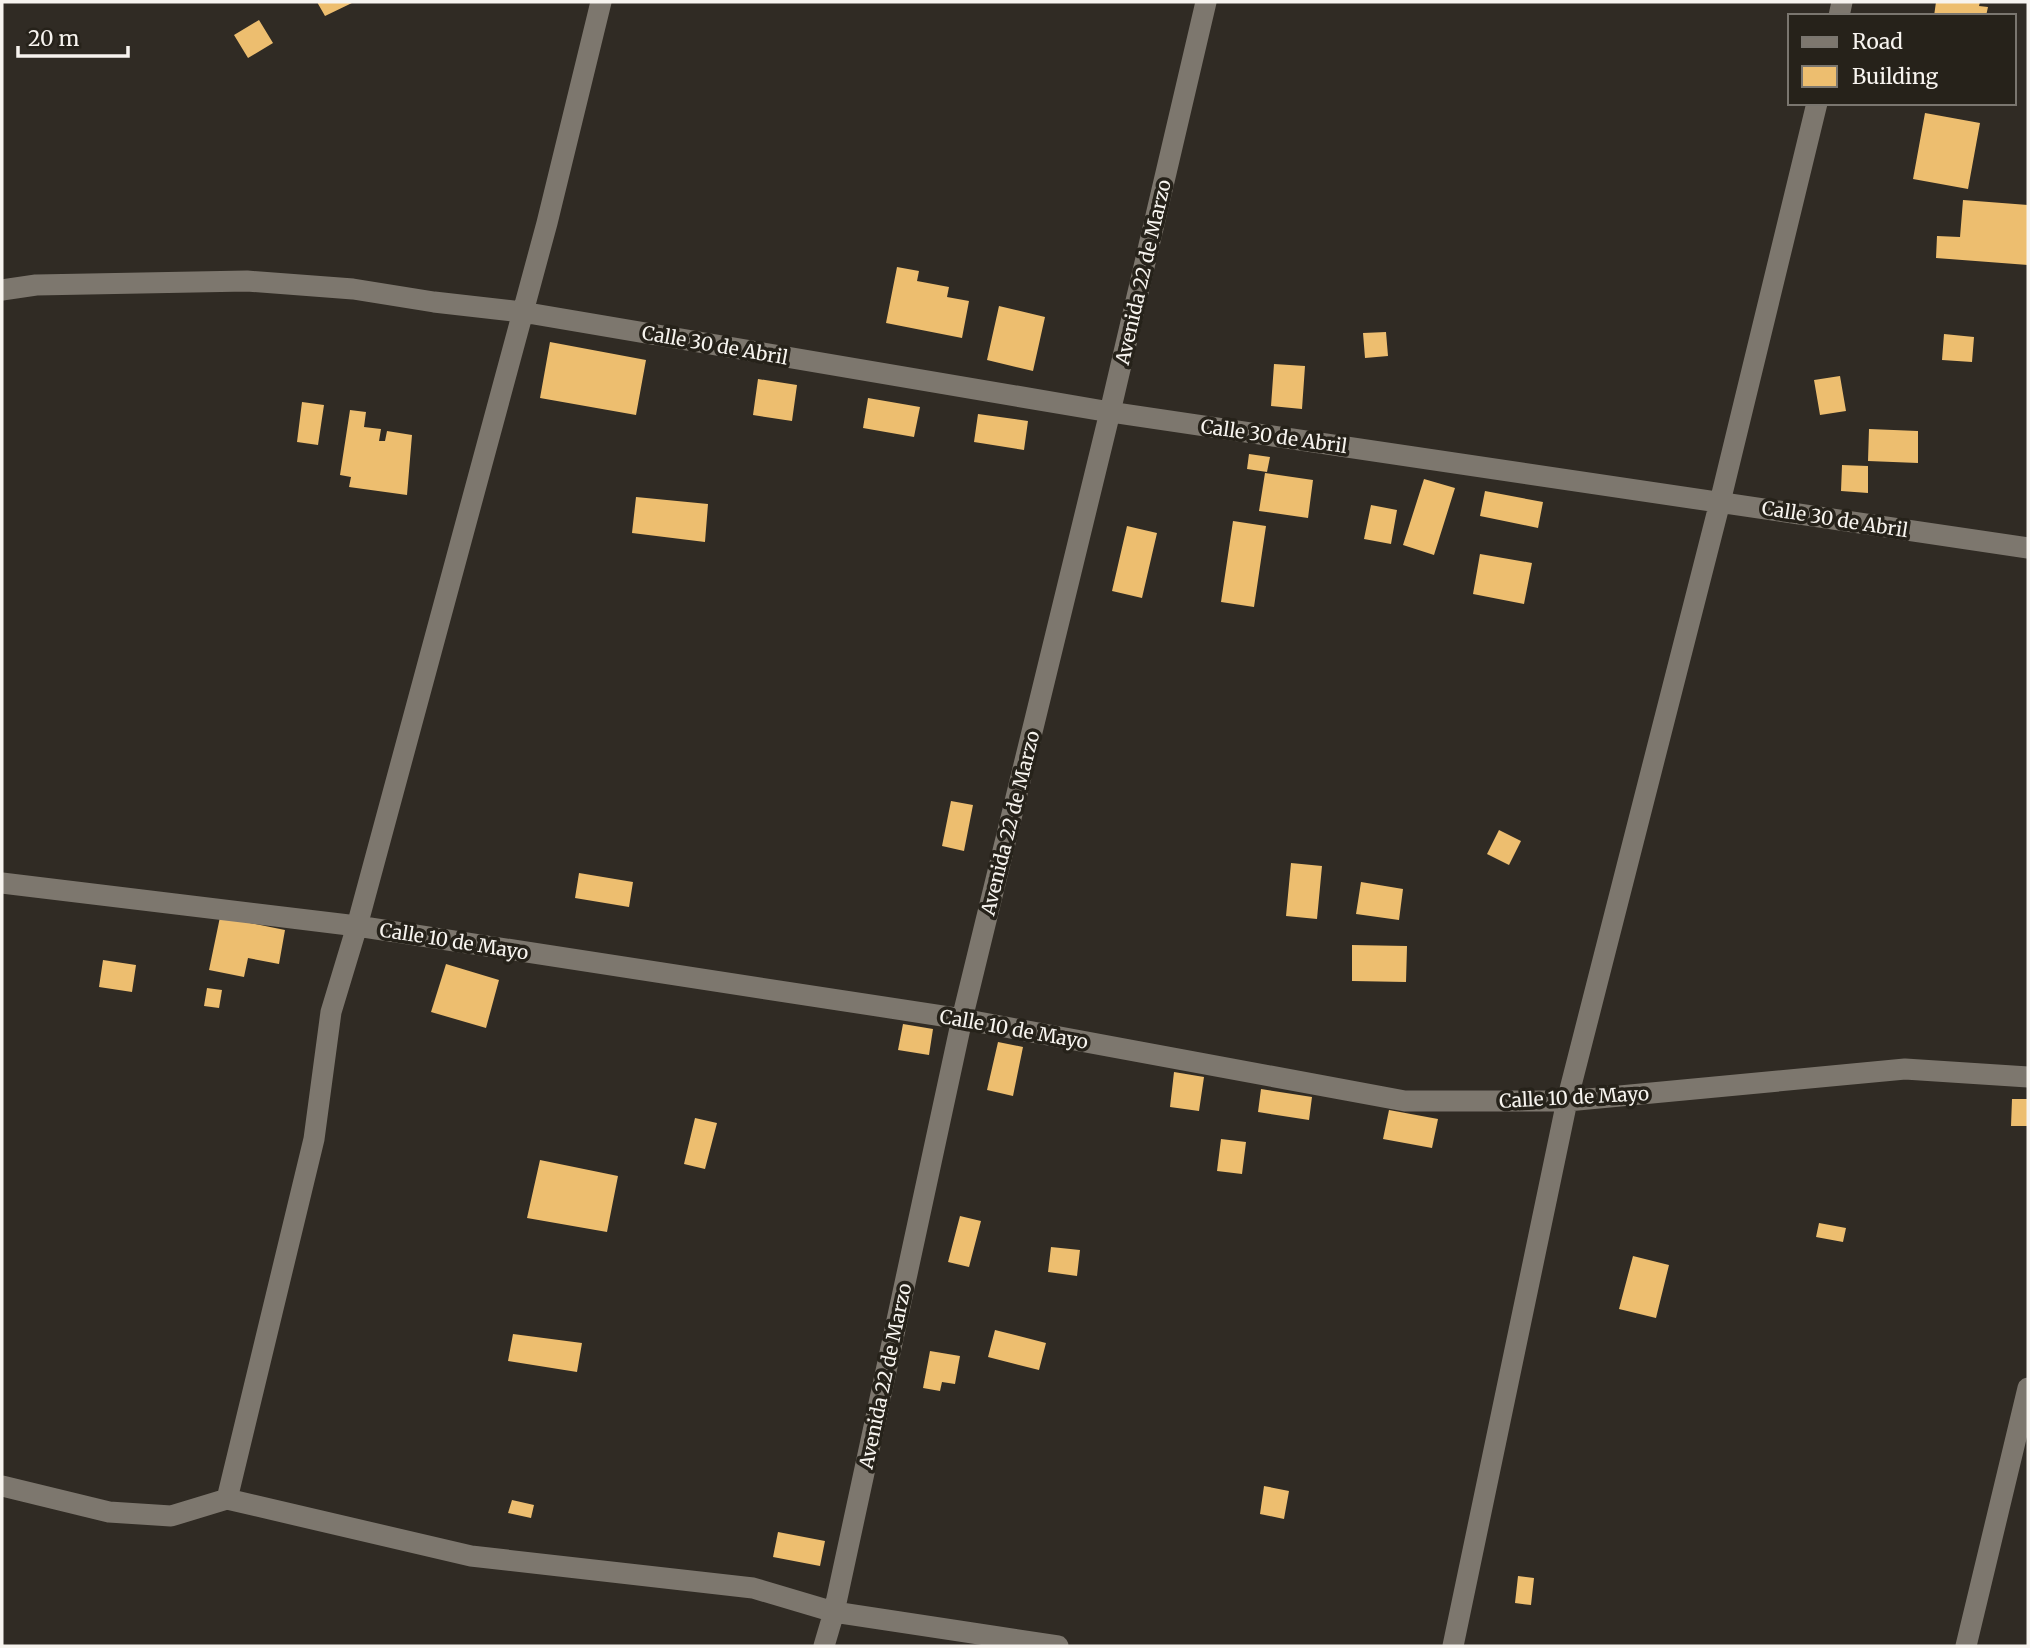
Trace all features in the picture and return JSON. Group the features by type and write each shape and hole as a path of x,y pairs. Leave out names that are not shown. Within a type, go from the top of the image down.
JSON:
{"street":[{"path":"227,1499 314,1139 331,1012 357,926 547,223 601,2"},
{"name":"Avenida 22 de Marzo","path":"824,1646 834,1612 962,1019 1110,412 1206,2"},
{"path":"1453,1646 1567,1101 1720,502 1817,105"},
{"name":"Calle 30 de Abril","path":"2,290 36,285 247,281 353,289 522,312 1110,412 2028,548"},
{"name":"Calle 10 de Mayo","path":"2,883 357,926 962,1019 1405,1101 1567,1101 1905,1069 2028,1077"},
{"path":"1966,1646 2028,1388"},
{"path":"2,1486 109,1512 172,1516 227,1499 471,1556 753,1588 834,1612 1058,1646"}],"building":[{"path":"317,2 354,2 325,16"},
{"path":"1936,2 1980,2 1979,6 1988,7 1986,14 1934,14"},
{"path":"259,20 273,43 248,58 234,35"},
{"path":"1925,113 1980,123 1968,189 1913,179"},
{"path":"1963,200 2028,205 2028,265 1936,258 1937,236 1960,237"},
{"path":"897,267 919,271 917,281 949,287 947,297 969,301 962,338 886,323"},
{"path":"999,306 1045,317 1033,371 987,360"},
{"path":"1386,332 1388,356 1365,358 1363,333"},
{"path":"1944,334 1974,337 1972,362 1942,360"},
{"path":"550,342 646,360 636,415 540,398"},
{"path":"1274,364 1305,366 1302,409 1271,406"},
{"path":"1840,376 1846,411 1820,415 1814,380"},
{"path":"758,379 797,385 792,421 753,415"},
{"path":"868,398 920,407 914,437 863,428"},
{"path":"302,402 324,405 318,445 297,442"},
{"path":"350,410 366,412 364,427 381,429 379,441 385,441 387,431 412,435 407,495 349,487 351,477 340,475"},
{"path":"978,414 1028,421 1024,450 974,442"},
{"path":"1869,429 1918,431 1918,463 1868,461"},
{"path":"1249,454 1270,457 1267,472 1247,469"},
{"path":"1842,465 1868,466 1868,493 1841,491"},
{"path":"1265,473 1313,480 1308,518 1259,511"},
{"path":"1424,479 1455,488 1434,555 1403,545"},
{"path":"1485,491 1543,502 1538,528 1480,516"},
{"path":"636,497 708,504 705,542 632,533"},
{"path":"1371,505 1397,510 1391,544 1364,539"},
{"path":"1233,521 1266,526 1254,607 1221,602"},
{"path":"1127,526 1157,533 1142,598 1112,591"},
{"path":"1480,554 1532,563 1524,604 1473,594"},
{"path":"951,801 973,805 964,851 942,846"},
{"path":"1499,830 1521,841 1509,865 1487,854"},
{"path":"1291,863 1322,866 1317,919 1286,916"},
{"path":"579,873 633,882 629,907 575,898"},
{"path":"1361,882 1403,889 1399,920 1356,914"},
{"path":"220,917 285,930 279,964 248,958 244,977 209,970"},
{"path":"1352,945 1407,946 1406,982 1352,981"},
{"path":"103,960 136,965 132,992 99,987"},
{"path":"446,964 499,980 486,1028 431,1012"},
{"path":"207,988 222,990 219,1008 204,1006"},
{"path":"903,1024 933,1029 929,1055 898,1050"},
{"path":"998,1042 1023,1047 1013,1096 987,1090"},
{"path":"1174,1072 1204,1077 1199,1111 1170,1107"},
{"path":"1261,1089 1312,1097 1309,1120 1258,1112"},
{"path":"2012,1099 2028,1099 2027,1126 2011,1126"},
{"path":"1389,1110 1438,1119 1432,1148 1383,1139"},
{"path":"695,1118 717,1123 705,1169 684,1164"},
{"path":"1221,1139 1246,1142 1242,1174 1217,1171"},
{"path":"540,1160 618,1176 607,1232 527,1218"},
{"path":"960,1216 981,1221 969,1267 948,1262"},
{"path":"1819,1223 1846,1228 1843,1242 1816,1237"},
{"path":"1051,1247 1080,1250 1077,1276 1048,1272"},
{"path":"1633,1256 1669,1265 1656,1318 1619,1309"},
{"path":"995,1330 1046,1343 1039,1370 988,1357"},
{"path":"513,1334 582,1343 577,1372 508,1361"},
{"path":"930,1351 960,1356 955,1384 942,1382 940,1391 923,1388"},
{"path":"1264,1486 1289,1491 1284,1519 1260,1514"},
{"path":"512,1500 534,1505 531,1518 508,1513"},
{"path":"778,1532 825,1541 820,1566 773,1557"},
{"path":"1518,1576 1534,1578 1531,1605 1515,1603"}]}
